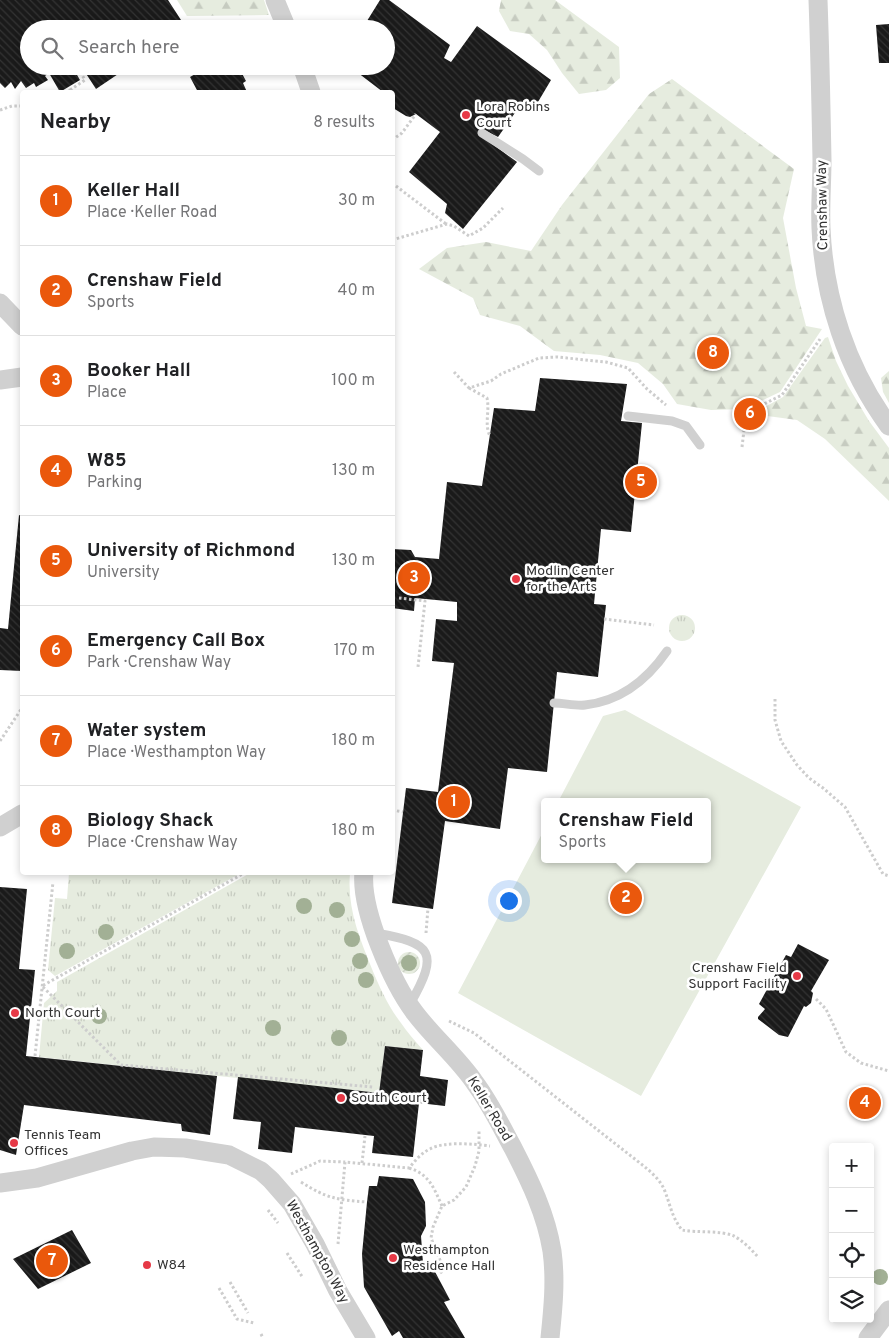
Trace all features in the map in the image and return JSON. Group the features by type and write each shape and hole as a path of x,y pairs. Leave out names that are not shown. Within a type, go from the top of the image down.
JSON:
{"street":[{"path":"275,0 283,20"},
{"name":"Crenshaw Way","path":"818,0 821,68 821,228 824,262 831,302 856,373 878,412 889,426"},
{"path":"305,75 310,90"},
{"path":"0,303 20,324"},
{"path":"0,380 20,377"},
{"path":"0,827 20,815"},
{"name":"Keller Road","path":"364,875 367,904 391,971 426,1027 473,1080 488,1102 537,1197 547,1226 552,1251 554,1282 550,1338"},
{"name":"Westhampton Way","path":"0,1183 37,1178 132,1151 154,1147 186,1148 229,1155 262,1171 292,1204 366,1338"},
{"path":"868,1338 889,1310"}],"lane":[{"path":"482,133 524,159 538,171"},
{"path":"628,416 672,421 686,426 700,445"},
{"path":"554,703 583,705 604,702 622,694 641,682 667,651"},
{"path":"376,933 413,942 421,946 426,952 426,973 410,1004"}],"path":[{"path":"72,90 85,80 82,75"},
{"path":"0,110 12,106 20,106"},
{"path":"395,138 402,133 416,114"},
{"path":"395,185 447,224 454,226 469,236 483,228 503,208"},
{"path":"395,239 447,224"},
{"path":"742,447 746,414 782,395 817,343"},
{"path":"469,388 490,382 501,374 539,358 557,357 606,362 628,368 647,389 672,409"},
{"path":"454,372 469,388 487,398 486,429 490,436"},
{"path":"399,598 425,601 418,667"},
{"path":"604,619 654,625"},
{"path":"775,699 775,720 781,741 797,765 809,778 845,807 883,874 889,876"},
{"path":"0,741 20,711"},
{"path":"395,811 403,812"},
{"path":"42,986 241,875"},
{"path":"35,1056 53,882"},
{"path":"423,932 426,933 428,908"},
{"path":"42,986 122,1066 373,1087"},
{"path":"816,999 826,1010 846,1052 861,1063 889,1070"},
{"path":"448,1020 474,1033 645,1167 664,1188 674,1220 682,1230 725,1233 743,1242 758,1257"},
{"path":"440,1273 444,1270 431,1238 435,1219 442,1206 454,1200 466,1187 475,1166 480,1145 478,1123"},
{"path":"362,1163 365,1136"},
{"path":"409,1168 422,1153 434,1147 453,1144 494,1147"},
{"path":"283,1174 291,1174 320,1161 409,1168 418,1170 426,1176 442,1206"},
{"path":"338,1246 345,1162"},
{"path":"291,1174 319,1193 342,1200 367,1202"},
{"path":"264,1205 280,1226"},
{"path":"287,1253 303,1278"},
{"path":"230,1282 248,1313"},
{"path":"219,1288 237,1319 254,1323"},
{"path":"261,1334 264,1338"}],"green space":[{"path":"177,0 264,0 269,15 187,16"},
{"path":"501,0 555,0 619,47 620,78 606,90 579,94 547,50 529,34 510,31 499,11"},
{"path":"672,79 794,169 783,218 796,288 806,326 822,329 780,392 744,409 711,410 677,404 663,384 638,363 600,355 554,351 520,326 480,315 473,298 419,269 447,248 486,242 531,251 562,205 649,94"},
{"path":"828,337 836,361 848,386 869,421 889,448 889,501 825,439 797,420 752,414 783,397 825,338"},
{"path":"889,371 889,403 883,392 881,378"},
{"path":"682,615 691,619 695,628 691,637 682,641 673,637 669,628 673,619"},
{"path":"625,710 801,807 641,1096 458,993 541,836 541,863 711,863 711,798 560,798 603,716"},
{"path":"69,875 237,875 55,976 48,970 55,898 67,899"},
{"path":"247,875 350,875 352,910 372,969 392,1010 423,1050 385,1046 379,1093 39,1057 44,1003 57,991 57,982"},
{"path":"409,952 417,955 420,963 417,971 409,974 401,971 398,963 401,955"}],"building":[{"path":"0,0 168,0 181,20 20,20 20,75 46,75 45,76 48,80 36,87 34,83 26,88 21,81 15,89 11,82 5,88 0,83"},
{"name":"Lora Robins Court","path":"380,0 389,0 450,45 444,58 451,62 477,26 551,80 535,107 524,100 498,137 484,130 480,135 517,162 463,229 445,213 447,204 409,172 440,132 416,114 410,117 395,109 395,90 380,90 361,75 395,75 395,20 368,20"},
{"path":"889,24 889,63 879,63 876,25"},
{"path":"50,75 77,75 80,80 63,90 59,90"},
{"path":"87,75 117,75 96,89"},
{"path":"194,75 243,75 246,81 243,83 246,90 197,90 190,77"},
{"path":"707,345 722,347 719,360 705,358"},
{"name":"Modlin Center for the Arts","path":"540,378 627,384 621,421 642,423 631,532 601,529 594,604 606,605 598,677 557,672 547,772 508,768 500,829 445,821 433,909 392,903 406,788 438,792 454,663 432,661 436,619 457,621 457,602 415,598 414,611 395,608 395,549 411,550 415,557 439,559 447,482 482,486 494,408 535,411"},
{"path":"19,515 20,671 0,670 0,628 8,629"},
{"name":"North Court","path":"0,887 27,889 19,969 35,970 26,1056 217,1076 210,1135 182,1131 181,1124 24,1105 16,1155 0,1150"},
{"name":"Crenshaw Field Support Facility","path":"798,944 829,960 811,991 813,993 811,1003 806,1007 804,1006 788,1037 779,1035 758,1019 765,1009 759,1004 786,955 791,957"},
{"name":"South Court","path":"385,1046 423,1050 420,1076 448,1080 445,1106 419,1103 413,1157 372,1153 374,1136 295,1127 292,1153 258,1149 261,1122 233,1119 238,1077 379,1093"},
{"name":"Westhampton Residence Hall","path":"379,1176 413,1179 425,1202 426,1226 421,1236 423,1263 426,1271 433,1268 450,1300 444,1302 465,1338 403,1338 399,1331 392,1336 364,1287 362,1254 369,1186 377,1186"},
{"path":"72,1230 91,1263 38,1289 13,1259"}],"place":[{"name":"Lora Robins Court","path":"466,115"},
{"name":"Biology Shack","path":"713,353"},
{"name":"Emergency Call Box","path":"750,414"},
{"name":"University of Richmond","path":"641,482"},
{"name":"Booker Hall","path":"414,578"},
{"name":"Modlin Center for the Arts","path":"516,579"},
{"name":"Keller Hall","path":"454,802"},
{"name":"Crenshaw Field","path":"626,898"},
{"name":"Crenshaw Field Support Facility","path":"797,976"},
{"name":"North Court","path":"15,1013"},
{"name":"South Court","path":"341,1098"},
{"name":"W85","path":"865,1103"},
{"name":"Tennis Team Offices","path":"14,1143"},
{"name":"Westhampton Residence Hall","path":"393,1258"},
{"name":"Water system","path":"52,1261"},
{"name":"W84","path":"147,1265"}]}
